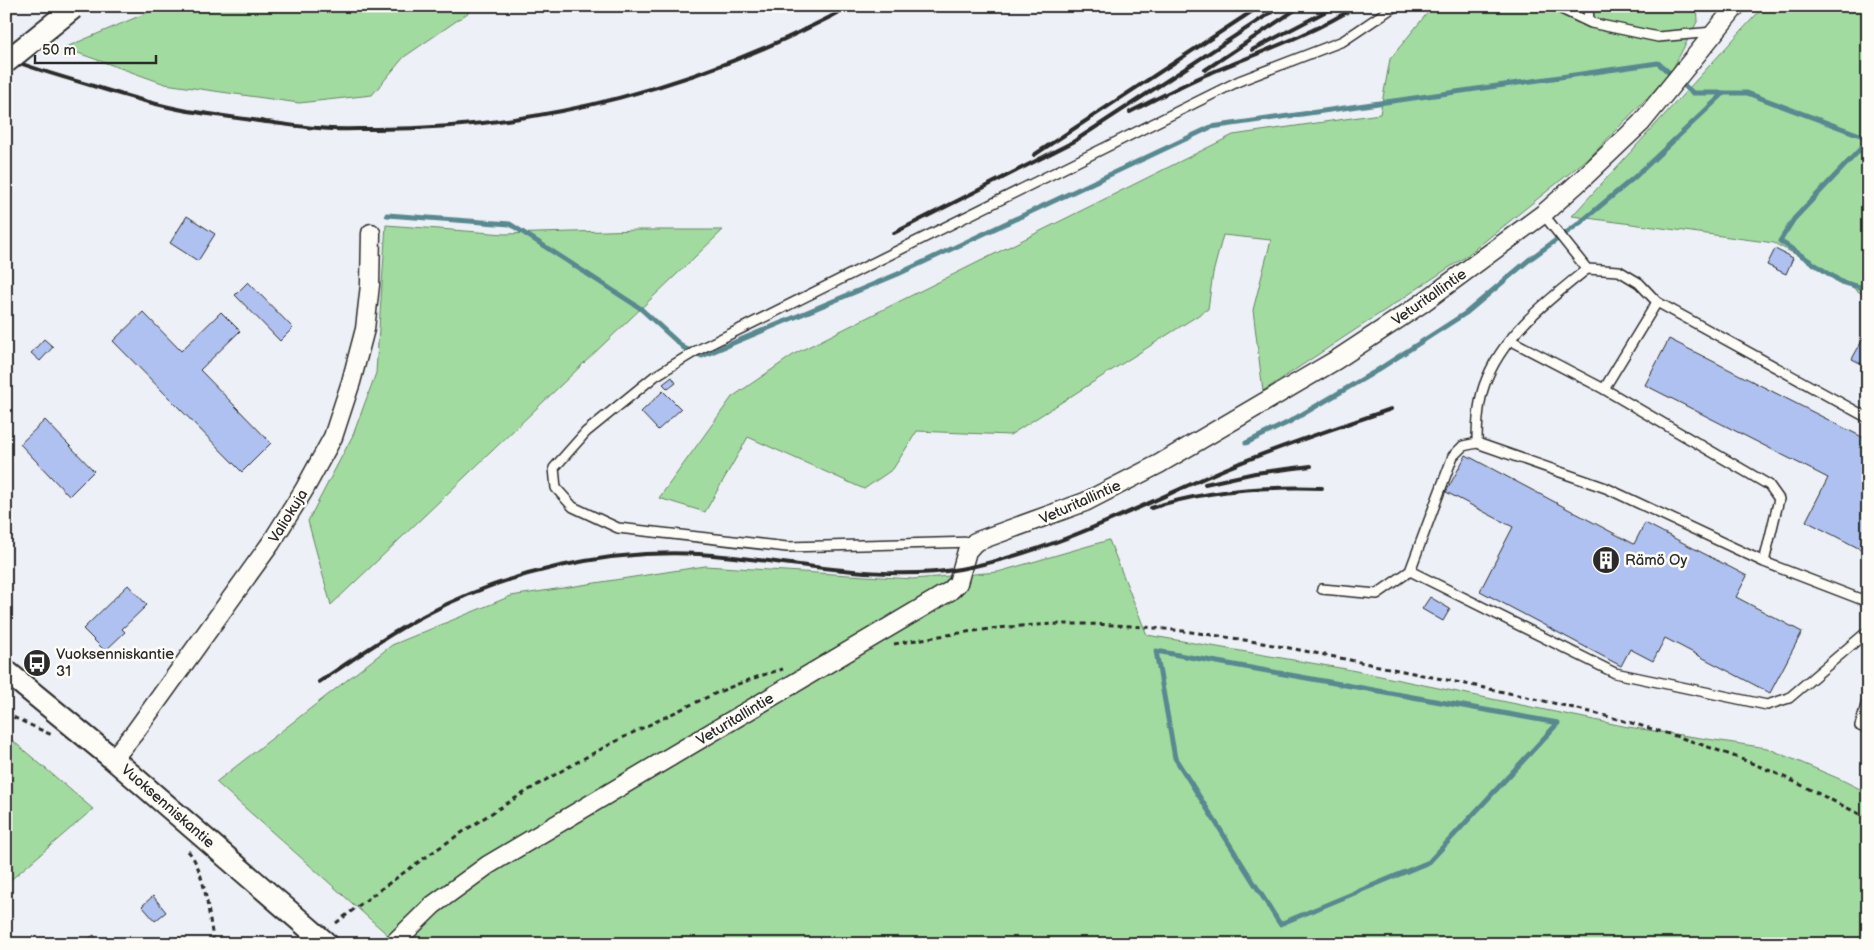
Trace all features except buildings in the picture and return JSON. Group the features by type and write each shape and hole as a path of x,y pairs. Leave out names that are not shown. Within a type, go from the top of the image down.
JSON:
{"street":[{"name":"Veturitallintie","path":"393,944 433,905 488,865 950,591 958,583 967,551 975,542 1085,502 1159,464 1336,360 1422,304 1543,214 1641,123 1736,6"},
{"path":"6,62 74,7"},
{"name":"Valiokuja","path":"113,759 135,732 271,543 304,490 333,437 351,382 364,329 370,286 371,233"},
{"name":"Vuoksenniskantie","path":"6,671 145,786 327,944"}],"lane":[{"path":"975,542 787,547 618,528 573,507 556,488 554,468 586,432 655,376 696,351 1239,82 1343,41 1395,6"},
{"path":"1555,6 1589,21 1658,37 1716,32"},
{"path":"1588,6 1589,21"},
{"path":"1543,214 1587,269"},
{"path":"1477,443 1477,421 1484,386 1510,340 1546,302 1587,269 1619,271 1640,283 1657,302 1868,418"},
{"path":"1604,389 1657,302"},
{"path":"1510,340 1604,389 1769,485 1779,499 1764,562"},
{"path":"1322,589 1378,594 1410,572 1453,456 1463,446 1477,443 1606,488 1764,562 1868,602"},
{"path":"1410,572 1615,673 1767,705 1789,698 1868,631"},
{"path":"1868,698 1860,726 1868,730"}],"path":[{"path":"892,645 938,636 1010,627 1078,624 1171,630 1259,642 1549,701 1630,722 1698,744 1773,772 1868,818"},
{"path":"336,923 378,890 440,848 574,763 696,702 761,676 789,668"},
{"path":"6,712 14,718 52,734 60,741"},
{"path":"194,856 200,871 214,944"}],"green space":[{"path":"163,6 478,6 404,57 372,95 299,103 165,84 64,48"},
{"path":"1433,6 1697,6 1698,20 1670,74 1591,156 1465,257 1263,391 1253,310 1271,240 1223,235 1213,273 1208,309 1010,435 917,431 893,469 864,489 748,437 705,512 659,498 732,397 796,353 1233,135 1380,114 1390,59"},
{"path":"1764,6 1868,6 1868,298 1833,274 1774,243 1572,216"},
{"path":"386,225 505,234 639,230 723,230 331,605 308,521 353,435 376,373"},
{"path":"1109,540 1147,635 1346,669 1628,727 1767,748 1868,793 1868,944 398,944 216,782 392,645 511,596 705,566 913,579 998,572"},
{"path":"6,735 93,809 6,884"}],"waterway":[{"path":"387,215 510,224 640,308 684,348 702,356 898,274 1211,127 1658,63 1693,93 1747,93 1868,138"},
{"path":"1246,443 1289,422 1373,373 1466,313 1530,259 1581,222 1636,176 1724,93"},
{"path":"1868,141 1794,219 1780,241 1841,282 1868,289"},
{"path":"1156,651 1558,723 1429,862 1280,924 1175,758 1156,651"}],"railway":[{"path":"6,58 48,73 126,96 188,111 325,129 434,127 558,112 619,98 679,80 737,59 795,34 851,6"},
{"path":"1034,155 1260,6"},
{"path":"894,233 1073,142 1281,6"},
{"path":"1205,70 1301,6"},
{"path":"1252,50 1336,6"},
{"path":"1130,112 1203,76 1301,36 1357,6"},
{"path":"319,682 371,647 425,615 489,587 523,575 558,566 629,555 664,553 731,557 863,572 928,573 960,569 995,561 1062,540 1245,461 1391,409"},
{"path":"1205,484 1255,473 1311,466"},
{"path":"1151,508 1214,493 1257,489 1322,488"}],"place":[{"name":"Rämö Oy","path":"1606,560"},
{"name":"Vuoksenniskantie 31","path":"37,663"}]}
